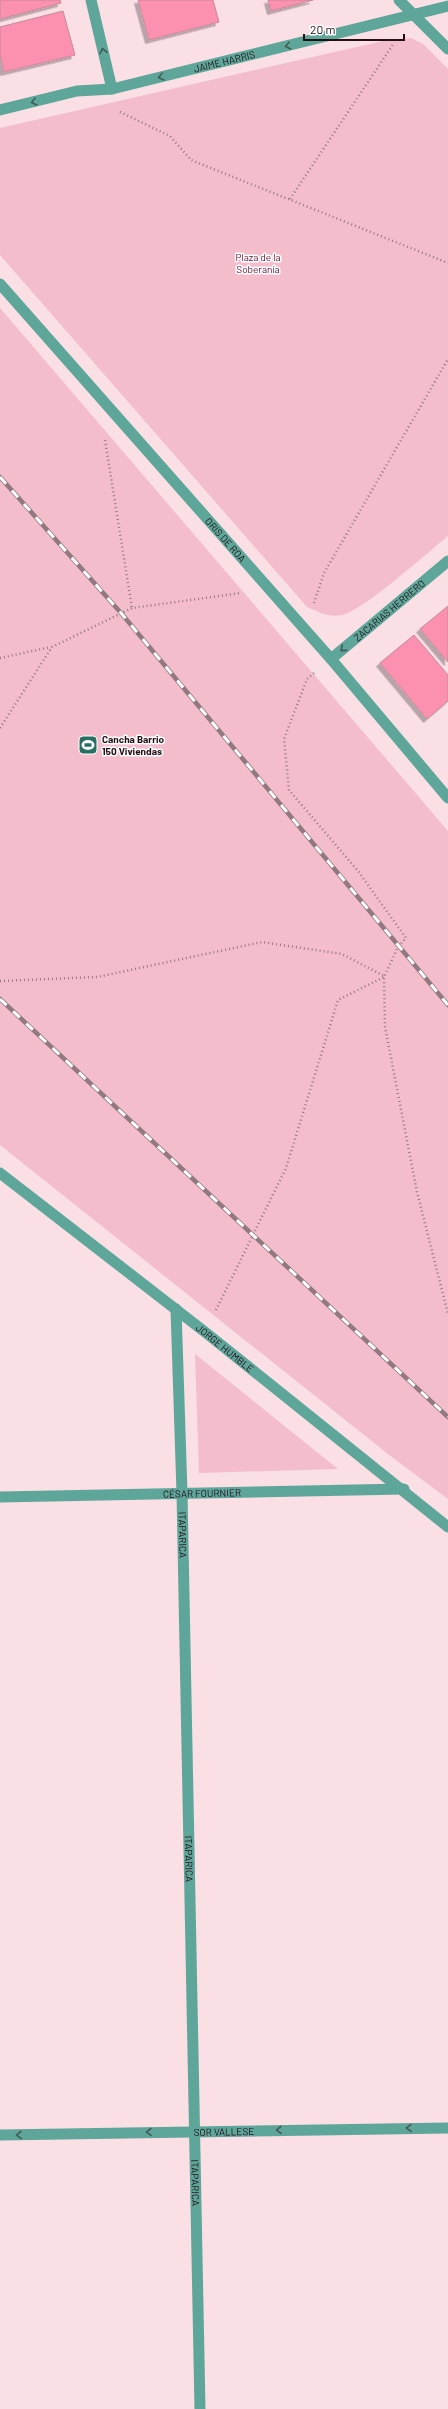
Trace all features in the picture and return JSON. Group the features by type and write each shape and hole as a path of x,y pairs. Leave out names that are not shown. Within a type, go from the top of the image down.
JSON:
{"street":[{"path":"91,0 112,89"},
{"path":"399,0 448,49"},
{"name":"JAIME HARRIS","path":"0,110 77,91 112,89 448,6"},
{"name":"ORIS DE ROA","path":"0,284 99,394 271,593 331,659 448,798"},
{"name":"ZACARIAS HERRERO","path":"331,659 448,561"},
{"name":"JORGE HUMBLE","path":"0,1173 176,1309 404,1489 448,1527"},
{"name":"ITAPARICA","path":"176,1309 182,1493 200,2409"},
{"name":"CÉSAR FOURNIER","path":"0,1497 404,1489"},
{"name":"SOR VALLESE","path":"0,2135 448,2128"}],"path":[{"path":"290,199 413,15"},
{"path":"113,108 170,136 191,160 448,263"},
{"path":"305,630 324,573 448,359"},
{"path":"105,436 132,608"},
{"path":"0,658 52,647 132,608 237,594 271,593"},
{"path":"0,728 52,647"},
{"path":"331,659 308,678 284,739 289,790 358,871 406,938 398,947 384,977 385,1027 417,1192 448,1314"},
{"path":"0,981 97,978 262,942 342,954 384,977"},
{"path":"205,1332 286,1168 338,1000 384,977"}],"green space":[{"name":"Plaza de la Soberanía","path":"411,38 423,44 448,69 448,536 365,603 352,611 342,615 333,616 319,613 307,607 0,255 0,128 383,41"},
{"path":"0,308 448,831 448,1499 393,1458 0,1145"},
{"path":"195,1354 338,1469 199,1473"}],"building":[{"path":"0,0 60,0 61,3 0,19"},
{"path":"138,0 213,0 219,22 149,40"},
{"path":"268,0 313,0 271,11"},
{"path":"63,11 75,55 4,72 0,55 0,27"},
{"path":"448,606 448,662 420,629"},
{"path":"414,635 448,675 448,701 427,719 380,663"}],"railway":[{"path":"0,477 121,613 448,1005"},
{"path":"0,999 448,1417"}],"place":[{"name":"Cancha Barrio 150 Viviendas","path":"88,745"}]}
